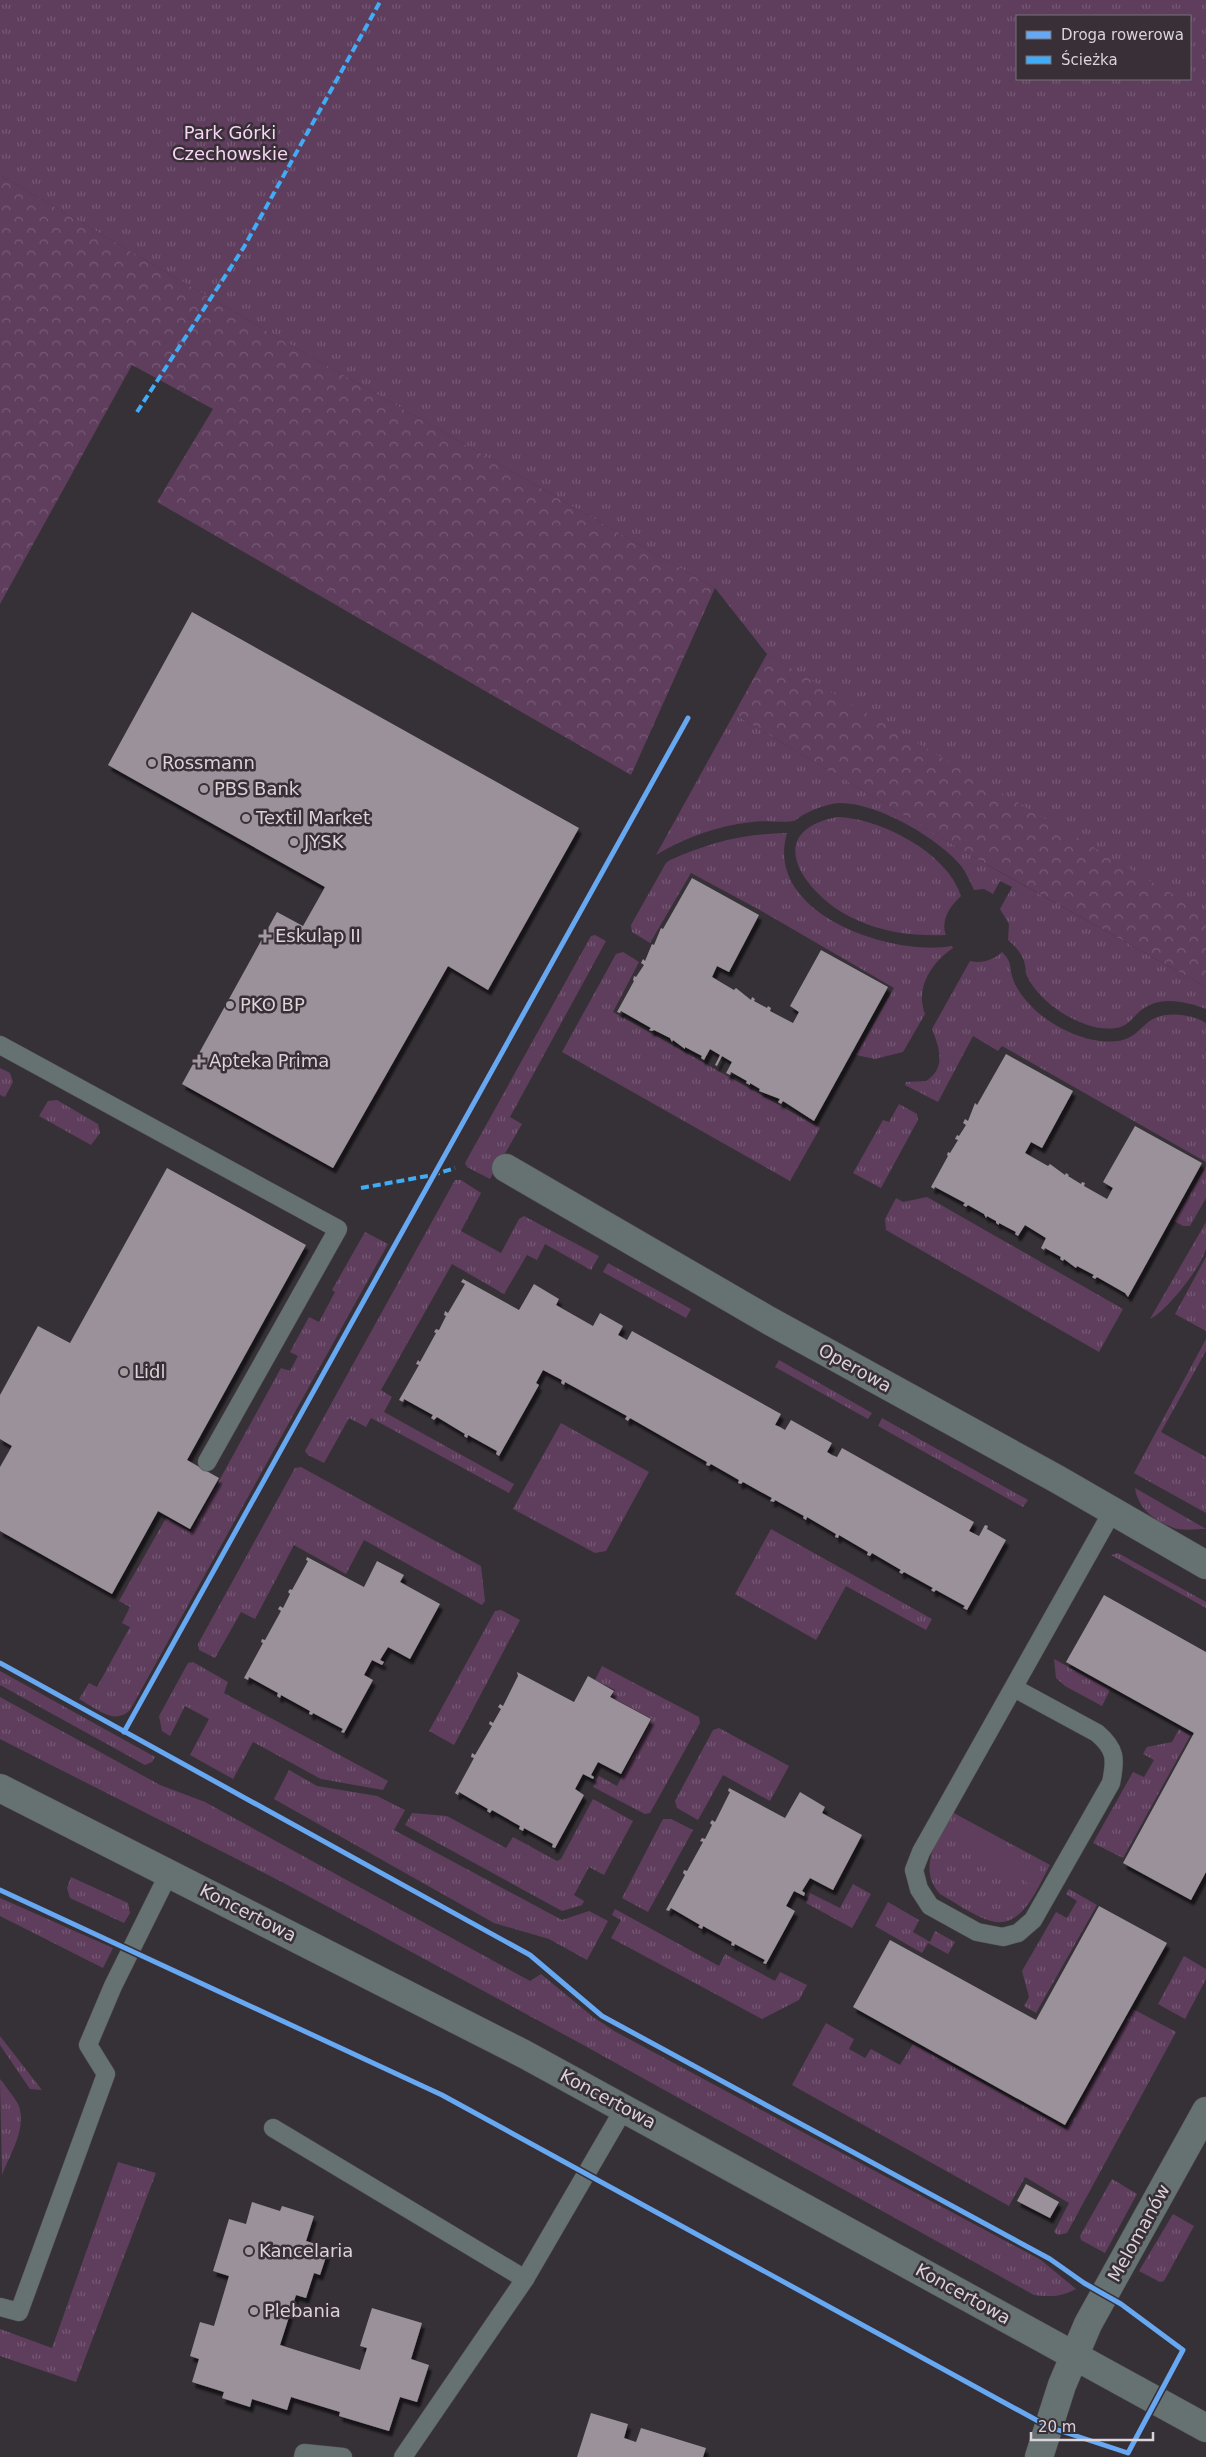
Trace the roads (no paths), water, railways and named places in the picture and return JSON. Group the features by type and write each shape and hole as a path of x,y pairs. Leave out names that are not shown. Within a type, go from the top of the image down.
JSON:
{"street":[{"name":"Operowa","path":"506,1168 768,1320 1206,1565"},
{"name":"Koncertowa","path":"0,1788 358,1968 625,2108 1206,2428"},
{"name":"Melomanów","path":"1039,2457 1062,2385 1088,2324 1206,2111"}],"lane":[{"path":"0,1045 338,1229 207,1462"},
{"path":"1014,1688 1097,1733 1108,1743 1113,1753 1115,1765 1112,1783 1033,1920 1018,1933 1003,1937 977,1932 930,1906 919,1889 914,1870 921,1852 1112,1512"},
{"path":"0,2307 19,2312 106,2074 88,2045 112,1986 169,1873"},
{"path":"404,2457 525,2279 625,2108"},
{"path":"273,2128 525,2279"},
{"path":"303,2457 304,2453 343,2457"}],"place":[{"name":"Rossmann","path":"152,763"},
{"name":"PBS Bank","path":"204,789"},
{"name":"Textil Market","path":"246,818"},
{"name":"JYSK","path":"294,842"},
{"name":"Eskulap II","path":"265,936"},
{"name":"PKO BP","path":"230,1005"},
{"name":"Apteka Prima","path":"199,1061"},
{"name":"Lidl","path":"124,1372"},
{"name":"Kancelaria","path":"249,2251"},
{"name":"Plebania","path":"254,2311"}],"park label":[{"name":"Park Górki Czechowskie","path":"230,143"}]}
